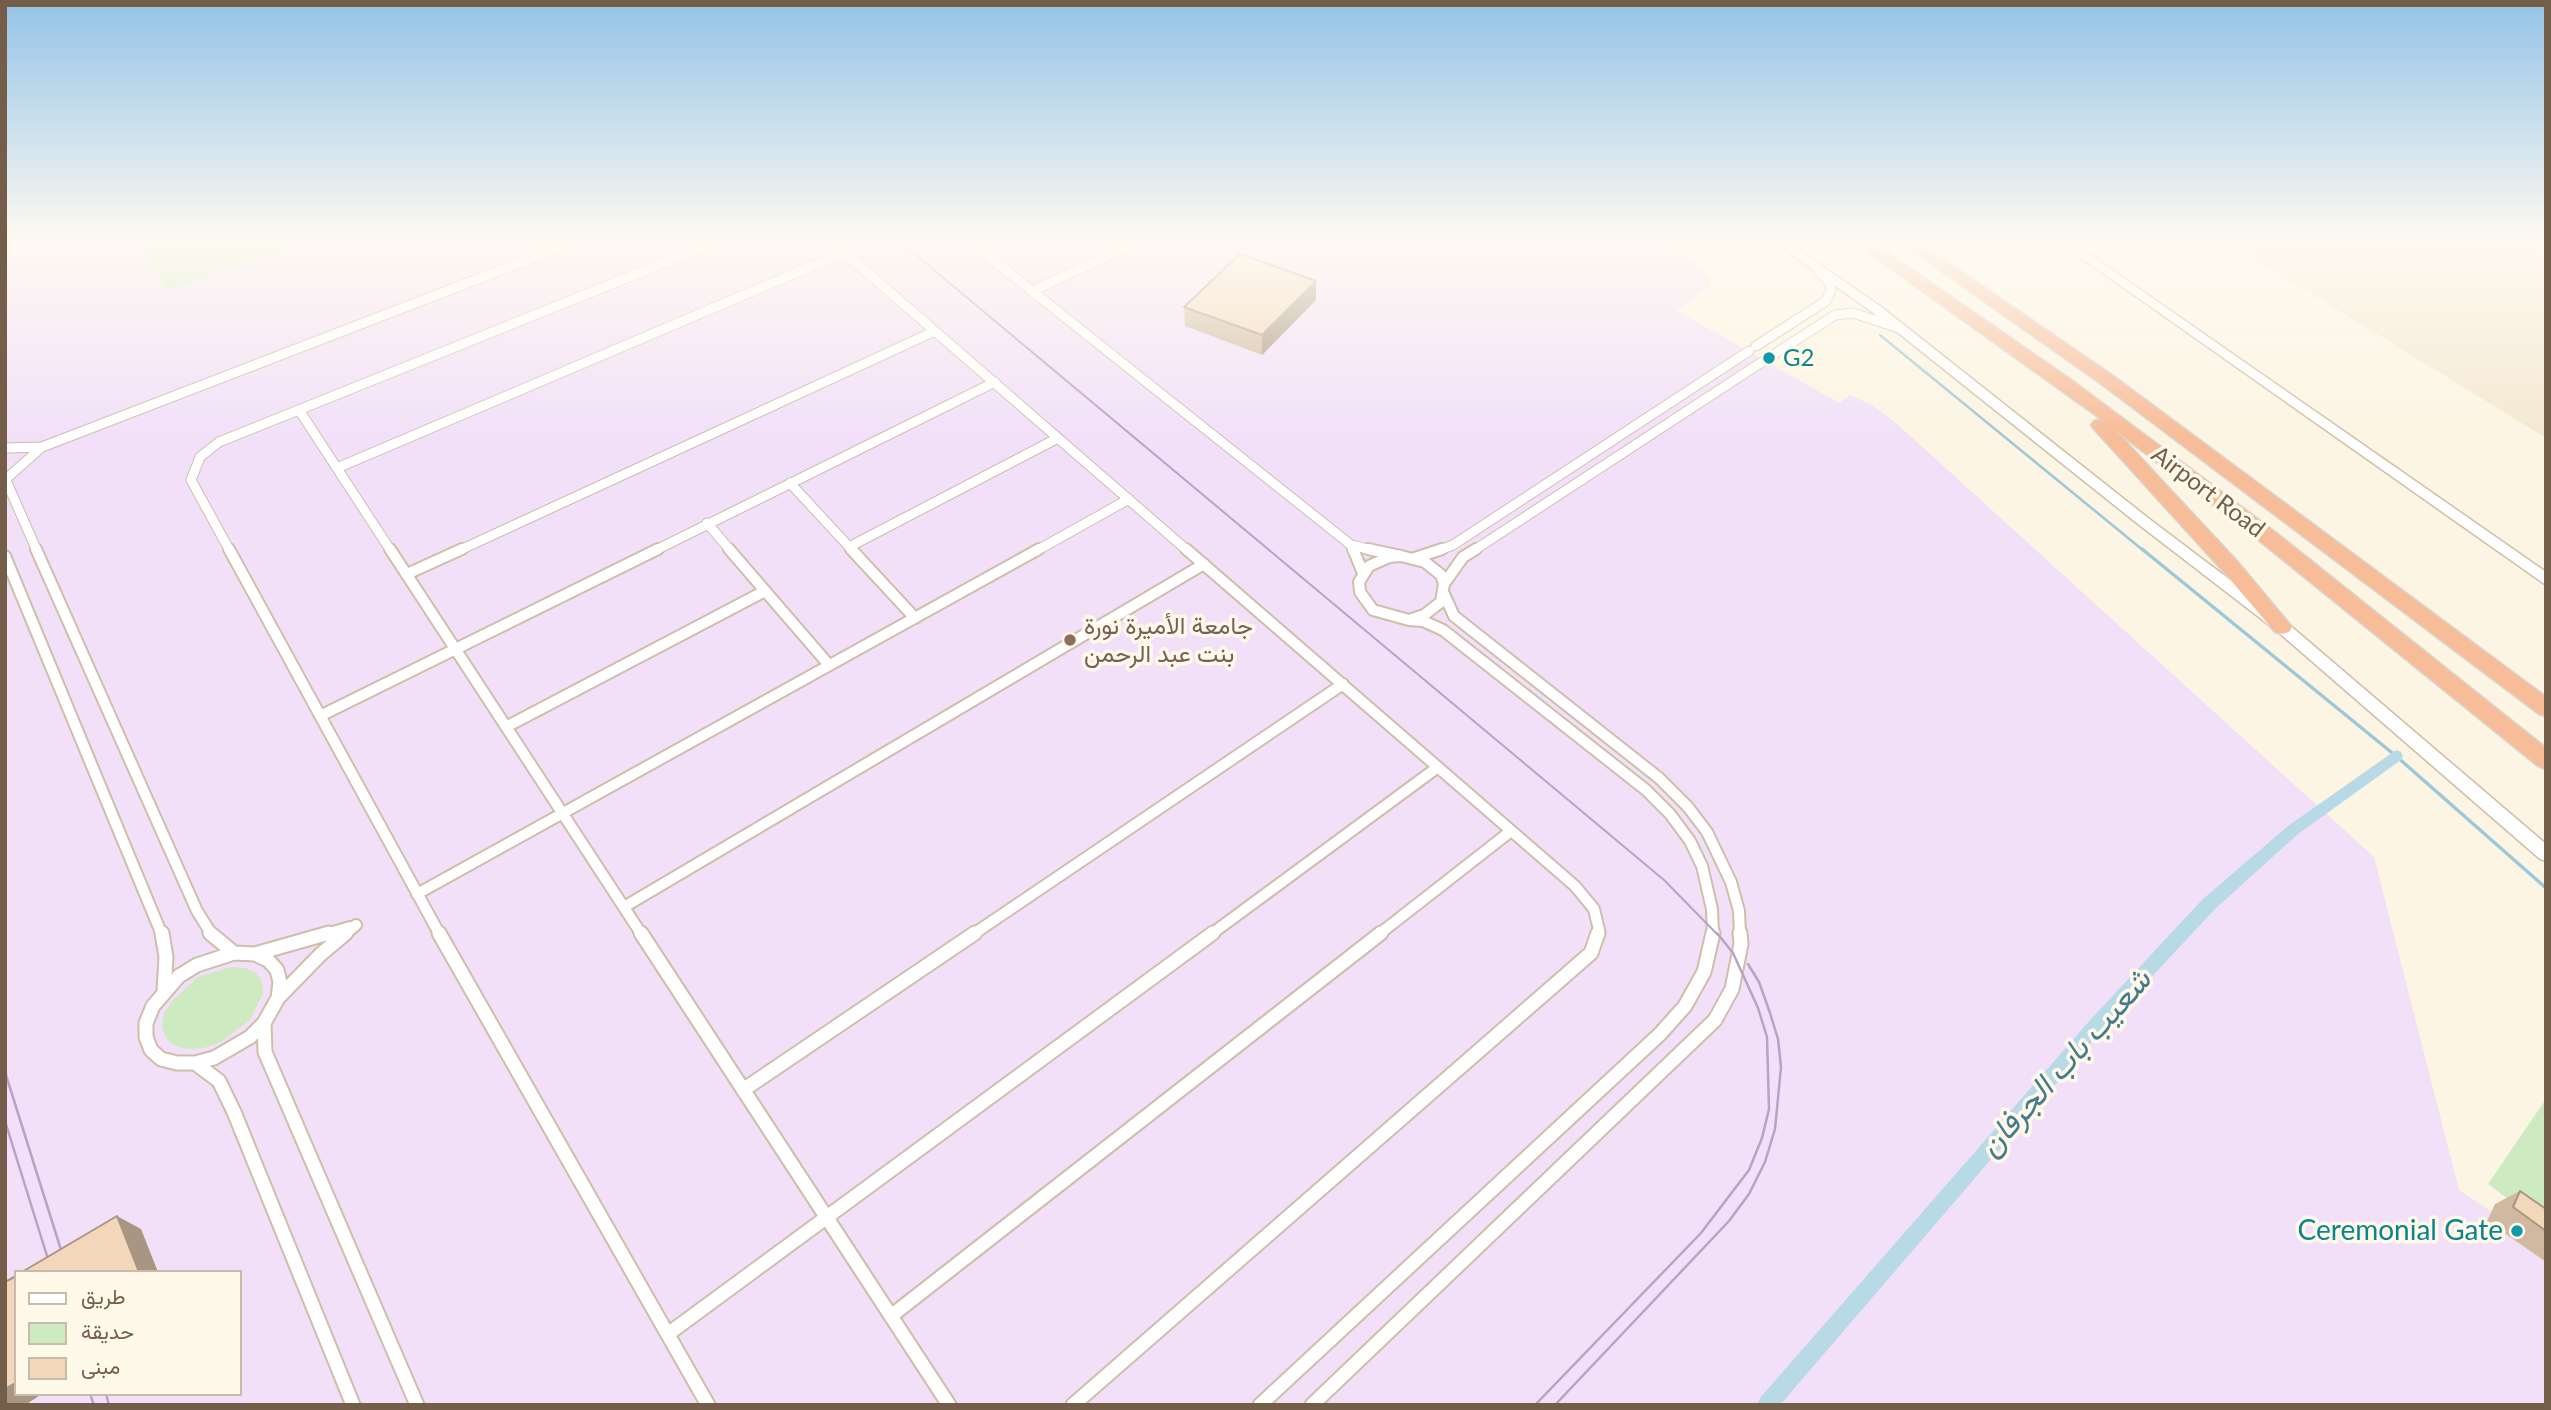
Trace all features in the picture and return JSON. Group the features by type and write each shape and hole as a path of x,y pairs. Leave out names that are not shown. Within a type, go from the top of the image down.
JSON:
{"highway":[{"name":"Airport Road","path":"1953,306 2268,537 2546,760"},
{"name":"Airport Road","path":"2000,306 2106,379 2546,708"},
{"path":"2012,347 2086,411 2124,449 2282,627"}],"main road":[{"path":"1869,306 2282,627 2546,854"},
{"path":"2157,306 2538,571 2546,580"}],"street":[{"path":"234,953 208,931 197,911 6,479 42,447 408,306"},
{"path":"558,306 219,442 201,457 191,480 417,894 708,1405"},
{"path":"337,467 720,306"},
{"path":"906,306 1575,886 1594,909 1599,930 1591,953 1073,1405"},
{"path":"1054,306 1351,545 1363,573"},
{"path":"1415,558 1453,545 1819,306"},
{"path":"1409,620 1433,610 1463,557 1835,315 1853,313 1900,328"},
{"path":"407,574 935,331"},
{"path":"1768,339 1775,346 1783,348"},
{"path":"320,716 454,647 995,382"},
{"path":"299,410 949,1405"},
{"path":"849,547 1058,438"},
{"path":"5,448 42,447"},
{"path":"790,483 915,618"},
{"path":"417,894 1129,499"},
{"path":"707,523 829,665"},
{"path":"1312,1405 1715,1020 1732,989 1741,944 1739,911 1731,882 1707,832 1688,807 1659,778 1454,616 1434,568 1415,558 1351,545"},
{"path":"5,556 94,776 161,929 166,957 164,991"},
{"path":"1260,1405 1660,1034 1685,1006 1704,972 1713,938 1712,909 1702,866 1690,841 1670,814 1646,790 1443,630 1423,621 1385,615 1365,602 1359,582 1363,573 1378,561 1401,556"},
{"path":"624,907 1204,564"},
{"path":"506,727 765,591"},
{"path":"743,1090 1343,684"},
{"path":"668,1334 1438,768"},
{"path":"891,1316 1511,831"},
{"path":"356,925 321,954 278,998 264,1023 233,1049 195,1063 177,1063 161,1059 150,1050 146,1023 153,1006 164,991 197,965 234,953 255,954 356,925"},
{"path":"255,954 268,960 277,970 281,982 278,998"},
{"path":"264,1023 265,1052 417,1405"},
{"path":"195,1063 219,1081 234,1112 353,1405"}],"shaded area":[{"name":"جامعة الأميرة نورة بنت عبد الرحمن","path":"5,306 1682,306 1676,310 1839,403 1850,395 1872,405 1896,423 2374,857 2459,1190 2492,1212 2488,1221 2546,1262 2546,1405 5,1405"},
{"path":"2331,306 2546,306 2546,438"}],"green space":[{"path":"231,967 245,968 256,973 262,982 263,994 250,1020 221,1042 204,1048 175,1046 166,1038 162,1027 164,1014 172,1001 198,977"},
{"path":"2546,1099 2546,1227 2488,1184"}],"building":[{"path":"1185,306 1291,306 1262,335"},
{"path":"2520,1191 2546,1209 2546,1231 2513,1207"},
{"path":"117,1216 138,1270 25,1270"},
{"path":"14,1277 14,1384 5,1389 5,1282"}],"waterway":[{"path":"1880,335 2144,551"},
{"path":"2142,549 2396,756 2546,888"},
{"name":"شعيب باب الجرفان","path":"1767,1405 2097,1024 2209,904 2293,830 2396,756"}],"tram line":[{"path":"977,306 1664,880 1718,935"},
{"path":"1535,1405 1701,1233 1749,1170 1762,1138 1769,1109 1767,1037 1758,1008 1733,953 1717,933"},
{"path":"1555,1405 1729,1221 1749,1194 1765,1162 1775,1129 1781,1067 1778,1039 1770,1013 1759,982 1748,964"},
{"path":"5,1072 67,1270"},
{"path":"5,1121 51,1270"},
{"path":"91,1396 94,1405"},
{"path":"107,1396 109,1405"}],"place":[{"name":"G2","path":"1769,358"},
{"name":"جامعة الأميرة نورة بنت عبد الرحمن","path":"1070,640"},
{"name":"Ceremonial Gate","path":"2517,1231"}]}
